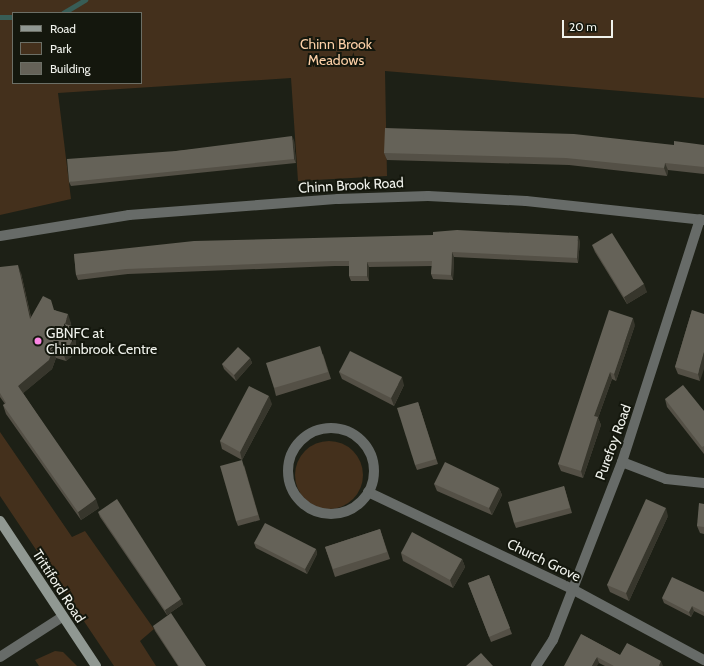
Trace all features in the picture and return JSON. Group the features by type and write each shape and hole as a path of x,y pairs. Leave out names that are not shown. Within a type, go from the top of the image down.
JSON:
{"street":[{"name":"Chinn Brook Road","path":"0,236 129,215 338,199 428,196 526,201 702,219"},
{"name":"Purefoy Road","path":"536,666 553,640 622,462 702,219"},
{"path":"318,430 347,431 359,439 371,457 373,479 368,492 360,503 341,512 321,513 308,508 297,499 287,473 295,447 318,430"},
{"path":"622,462 666,479 704,483"},
{"name":"Church Grove","path":"368,492 572,589 704,660"},
{"name":"Trittiford Road","path":"0,521 62,617 96,666"},
{"path":"0,657 62,617"}],"green space":[{"name":"Chinn Brook Meadows","path":"0,0 704,0 704,98 385,71 387,176 298,181 291,78 58,93 71,199 0,215"},
{"path":"0,432 72,537 85,531 154,629 140,641 156,666 114,666 0,496"},
{"path":"329,441 342,444 353,451 360,462 363,475 360,488 353,499 342,506 329,509 316,506 305,499 298,488 295,475 298,462 305,451 316,444"},
{"path":"55,651 63,652 77,666 39,666 35,660"}],"building":[{"path":"385,128 574,134 674,145 674,141 704,145 704,167 665,163 664,168 566,158 384,153"},
{"path":"292,136 294,159 69,182 67,159 176,151"},
{"path":"457,230 578,236 577,258 452,252 451,275 431,274 432,261 367,262 367,276 349,276 349,261 333,261 126,269 76,275 74,254 194,241 433,235 433,232"},
{"path":"612,233 644,284 624,297 592,245"},
{"name":"GBNFC at Chinnbrook Centre","path":"18,265 30,319 43,296 51,300 54,310 68,314 65,324 72,326 73,339 68,348 63,353 53,349 49,360 18,386 96,499 78,512 3,405 6,403 0,393 0,267"},
{"path":"609,310 633,318 614,374 610,372 594,416 598,417 581,471 558,464"},
{"path":"692,310 704,314 704,352 698,374 675,367"},
{"path":"320,346 328,372 274,388 266,363"},
{"path":"238,347 250,358 234,375 222,364"},
{"path":"350,351 402,377 391,398 339,372"},
{"path":"683,385 704,411 704,446 702,447 665,399"},
{"path":"249,386 269,396 240,452 220,441"},
{"path":"418,402 436,459 415,465 397,408"},
{"path":"242,460 258,515 236,521 220,466"},
{"path":"445,462 499,488 489,508 434,484"},
{"path":"564,486 570,508 514,523 508,502"},
{"path":"117,499 181,599 165,610 98,512"},
{"path":"646,499 666,508 626,593 607,585"},
{"path":"699,503 704,504 704,527 697,526"},
{"path":"265,523 316,549 305,569 254,543"},
{"path":"380,529 387,552 333,569 325,547"},
{"path":"412,532 462,559 450,580 401,553"},
{"path":"489,575 510,628 489,637 468,583"},
{"path":"672,577 704,592 704,612 692,606 689,612 662,598"},
{"path":"171,613 206,666 179,666 153,626"},
{"path":"581,634 620,655 627,643 661,661 659,666 614,666 597,657 592,666 564,666"},
{"path":"481,653 493,666 466,666"}],"waterway":[{"path":"65,12 85,0"},
{"path":"0,17 12,17"}],"place":[{"name":"GBNFC at Chinnbrook Centre","path":"38,341"}]}
